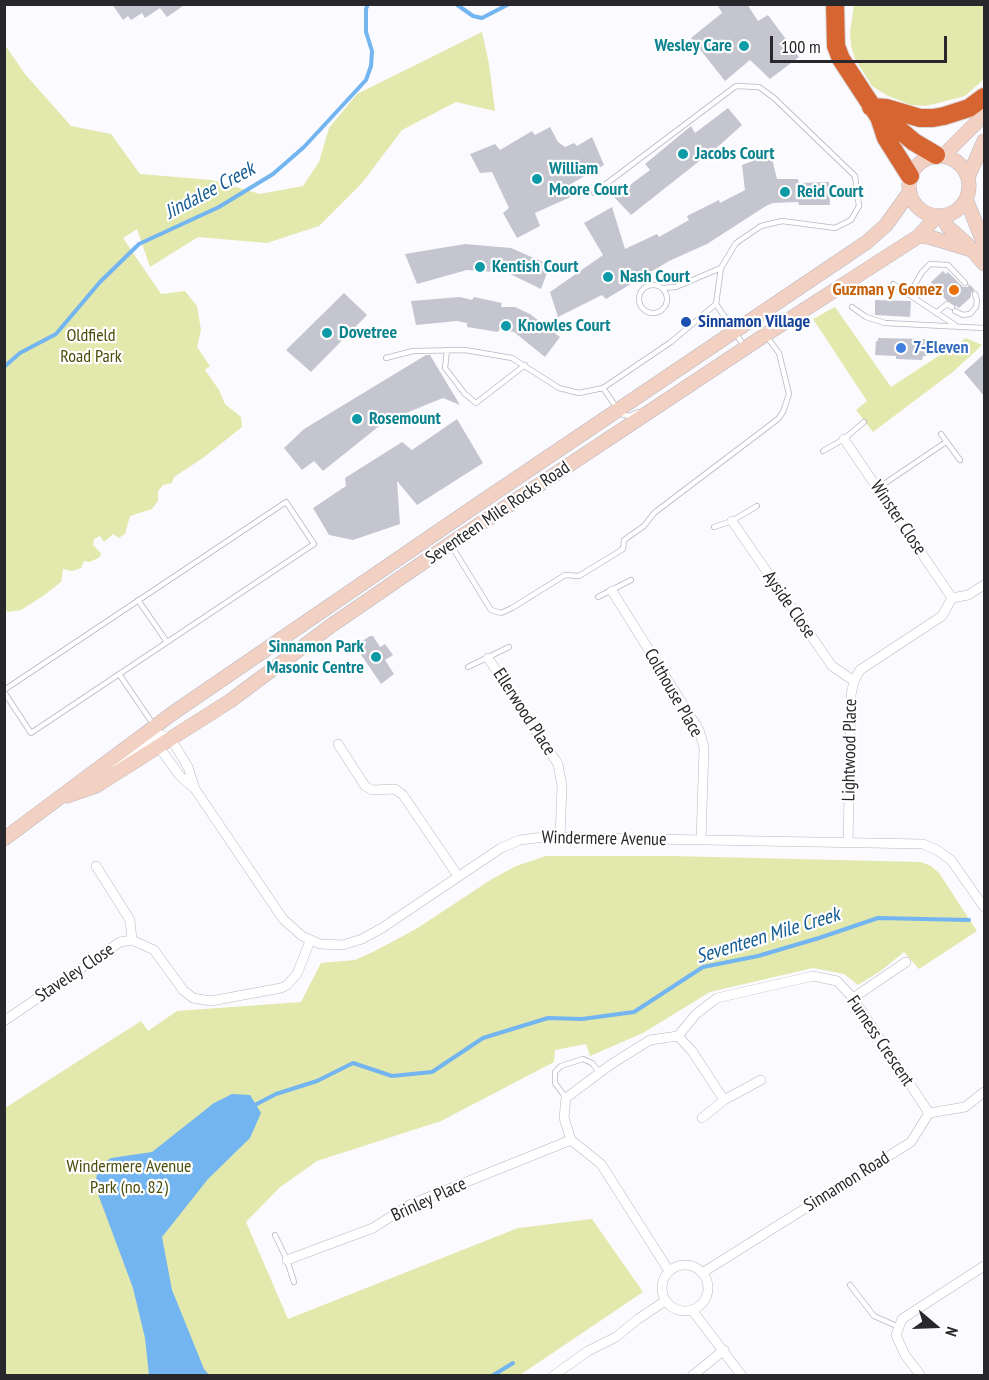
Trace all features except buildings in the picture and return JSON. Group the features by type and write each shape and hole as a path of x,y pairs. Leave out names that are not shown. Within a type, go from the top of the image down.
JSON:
{"highway":[{"path":"838,9 836,46 841,59 875,112 910,184"},
{"path":"875,112 886,108 920,118 933,118 963,110 984,98"},
{"path":"875,112 914,142 940,155"}],"main road":[{"path":"984,112 975,124 940,155 920,162 910,184 919,209 928,214 940,216 952,213 960,207 969,192 968,177 984,141"},
{"path":"940,155 959,163 968,177"},
{"name":"Seventeen Mile Rocks Road","path":"54,801 96,786 618,410 879,232 892,218 910,184"},
{"path":"966,199 984,264"},
{"path":"940,216 948,227 979,248"},
{"name":"Seventeen Mile Rocks Road","path":"4,839 90,774 230,701 332,625 450,544 765,334 919,236 940,216"},
{"path":"919,236 979,248"}],"street":[{"name":"Winster Close","path":"844,439 952,598"},
{"name":"Ayside Close","path":"732,521 832,666 854,681"},
{"path":"952,598 968,595 984,585"},
{"name":"Colthouse Place","path":"612,591 699,730 704,747 701,840"},
{"name":"Lightwood Place","path":"848,843 851,695 854,681 860,670 942,616 952,598"},
{"name":"Ellerwood Place","path":"488,658 558,764 562,786 560,838"},
{"path":"161,737 188,767 195,789"},
{"path":"161,737 180,776 195,789 283,919 296,932 310,941"},
{"path":"338,744 365,786 372,790 395,789 403,795 458,876"},
{"name":"Windermere Avenue","path":"310,941 342,945 362,939 510,843 530,838 916,843 932,847 955,864 984,907"},
{"path":"96,866 130,920 132,939"},
{"name":"Staveley Close","path":"4,1021 120,942 132,939 154,950 183,990 193,998 210,1001 287,985 297,974 310,941"},
{"path":"854,998 906,962"},
{"name":"Furness Crescent","path":"678,1036 696,1014 717,998 813,976 837,981 854,998 929,1113"},
{"path":"669,1271 601,1164 571,1140 564,1118 566,1098 610,1065 650,1040 678,1036 692,1051 724,1100"},
{"path":"702,1118 724,1100 761,1080"},
{"path":"929,1113 965,1107 984,1092"},
{"name":"Sinnamon Road","path":"702,1273 911,1142 929,1113"},
{"name":"Brinley Place","path":"287,1260 373,1228 409,1205 571,1140"},
{"path":"682,1265 696,1268 702,1273 708,1287 707,1294 699,1306 692,1310 677,1310 665,1301 662,1286 669,1271 682,1265"},
{"path":"921,1376 905,1355 896,1335 902,1319 984,1266"},
{"path":"553,1376 588,1351 615,1337 665,1301"},
{"path":"692,1310 742,1376"},
{"path":"692,1376 724,1350"}],"lane":[{"path":"594,193 736,86 759,87 774,98 855,176 859,206 851,220 835,228 782,221 761,226 736,243 721,268 716,304 745,348"},
{"path":"909,295 922,272 930,264 948,265 965,283"},
{"path":"676,287 664,309 656,314 647,312 640,306 639,296 644,288 654,285 663,288 676,287 721,268"},
{"path":"893,284 958,326"},
{"path":"663,288 667,301"},
{"path":"936,313 947,304 963,315 970,314 976,307 975,294"},
{"path":"386,358 413,351 465,350 512,358 559,388 579,393 603,388 671,342 716,304"},
{"path":"852,307 875,321 984,328"},
{"path":"450,544 491,610 501,613 513,608 565,575 579,576 622,549 624,540 644,526 654,513 778,419 783,412 789,394 779,353 765,334"},
{"path":"447,350 445,368 465,394 476,403 525,365"},
{"path":"603,388 621,414 629,416 660,404"},
{"path":"823,451 844,439 864,422"},
{"path":"941,434 960,460"},
{"path":"878,488 946,442"},
{"path":"286,502 314,544 31,733 4,691 138,600 286,502"},
{"path":"714,527 732,521 757,506"},
{"path":"598,597 631,580"},
{"path":"138,600 167,642"},
{"path":"468,667 509,647"},
{"path":"119,674 161,737"},
{"path":"566,1098 555,1083 555,1072 561,1066 583,1059 592,1063 600,1073"},
{"path":"275,1235 294,1282"},
{"path":"850,1285 874,1316 899,1327"}],"green space":[{"path":"854,5 984,5 984,79 965,96 926,106 911,105 886,95 872,86 855,59 850,32"},
{"name":"Oldfield Road Park","path":"482,32 495,111 456,102 402,130 362,183 319,226 267,243 198,237 150,267 137,229 123,238 161,294 185,291 197,306 201,330 197,347 210,366 205,370 219,390 225,404 241,417 242,427 203,458 174,477 172,483 163,485 158,491 158,501 152,509 130,516 125,534 119,538 113,534 104,542 100,536 94,539 93,545 101,553 100,557 90,562 84,561 81,568 72,571 63,569 61,582 21,610 8,612 5,610 5,45 25,74 71,126 111,134 140,174 212,180 260,194 303,186 319,162 329,128 357,94"},
{"path":"835,307 891,387 966,338 982,345 954,371 873,432 856,410 867,401 813,319"},
{"name":"Windermere Avenue Park (no. 82)","path":"546,856 671,856 921,862 931,866 939,873 977,931 919,969 904,952 882,970 858,985 844,974 813,968 710,992 643,1033 590,1056 586,1044 555,1050 554,1062 441,1121 317,1161 279,1188 246,1222 288,1319 518,1228 592,1219 643,1292 520,1375 5,1376 5,1108 141,1021 148,1031 177,1011 301,1002 321,963 355,960 373,952 416,929 492,879 516,866"}],"water":[{"path":"232,1094 250,1095 261,1113 250,1138 208,1179 162,1237 172,1290 204,1369 209,1375 149,1375 145,1338 133,1288 95,1186 98,1167 111,1158 152,1152 214,1103"}],"waterway":[{"name":"Jindalee Creek","path":"4,367 20,353 56,334 100,282 139,244 219,207 273,174 304,147 366,80 371,66 372,51 366,32 368,4"},
{"name":"Jindalee Creek","path":"456,4 473,16 482,18 509,4"},
{"name":"Seventeen Mile Creek","path":"251,1107 276,1094 317,1081 353,1063 392,1076 432,1072 483,1038 548,1018 582,1019 634,1012 703,967 758,956 878,918 969,920"},
{"path":"492,1376 513,1363"}],"place":[{"name":"Wesley Care","path":"744,46"},
{"name":"Jacobs Court","path":"683,154"},
{"name":"William Moore Court","path":"537,179"},
{"name":"Reid Court","path":"785,192"},
{"name":"Kentish Court","path":"480,267"},
{"name":"Nash Court","path":"608,277"},
{"name":"Guzman y Gomez","path":"954,290"},
{"name":"Sinnamon Village","path":"686,322"},
{"name":"Knowles Court","path":"506,326"},
{"name":"Dovetree","path":"327,333"},
{"name":"7-Eleven","path":"901,348"},
{"name":"Rosemount","path":"357,419"},
{"name":"Sinnamon Park Masonic Centre","path":"376,657"}]}
